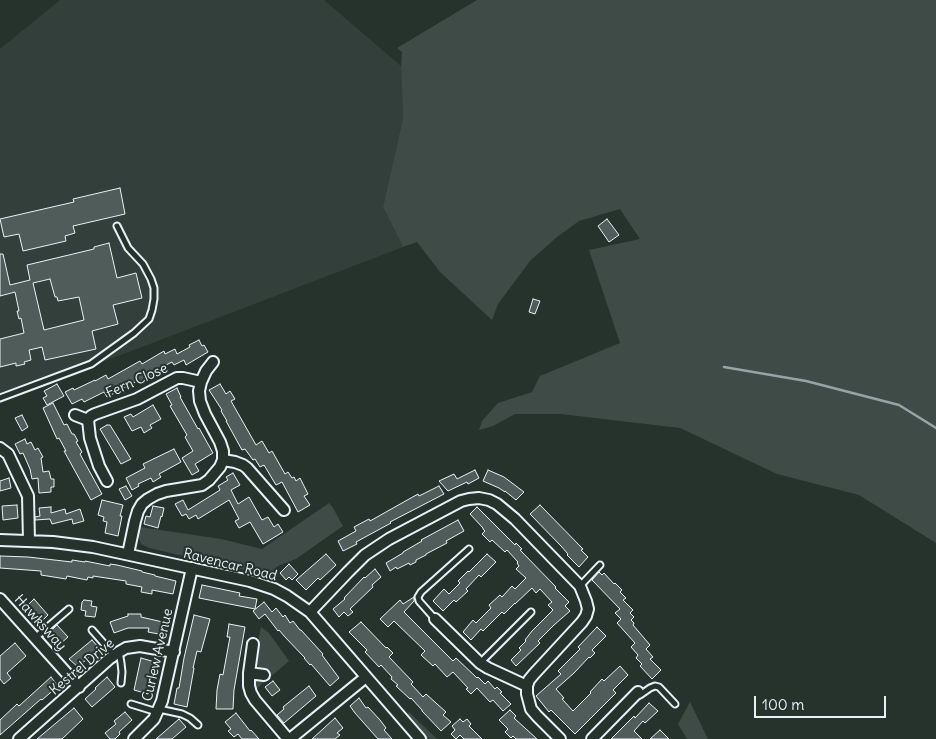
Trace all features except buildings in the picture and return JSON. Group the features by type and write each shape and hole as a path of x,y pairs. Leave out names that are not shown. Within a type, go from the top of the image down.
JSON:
{"street":[{"path":"128,554 135,520 142,504 157,494 166,491 202,485 220,467 223,460 223,451 205,414 200,401 199,391 206,371 213,362"},
{"name":"Fern Close","path":"88,420 95,414 137,399 176,378 201,382"},
{"path":"75,415 88,420 90,438 103,464 107,481"},
{"path":"0,448 8,454 28,496 29,541"},
{"path":"223,460 235,462 248,468 284,510"},
{"path":"310,612 370,551 389,539 455,504 469,499 479,498 497,504 506,510 580,586 586,601 588,609 586,616 534,674 527,686 526,694 531,709 560,739"},
{"path":"266,506 274,499"},
{"name":"Ravencar Road","path":"0,540 93,547 192,568 274,589 310,612 420,739"},
{"name":"Curlew Avenue","path":"134,739 154,719 159,711 192,568"},
{"name":"Hawksway","path":"0,599 79,687"},
{"path":"435,619 480,663 527,686"},
{"path":"253,644 249,673 251,693 289,739 366,677"},
{"name":"Kestrel Drive","path":"19,739 115,654 132,646 174,652"},
{"path":"249,673 264,675"},
{"path":"592,739 638,693"}],"lane":[{"path":"0,398 91,364 134,333 149,319 154,299 154,288 151,279 143,264 128,248 117,226"},
{"path":"435,619 418,601 418,596 469,549"},
{"path":"580,586 600,566"},
{"path":"35,638 69,609"},
{"path":"480,663 531,612"},
{"path":"92,630 120,657 121,684"},
{"path":"638,693 655,686 659,687 675,704"},
{"path":"131,704 182,714 198,725"}],"shaded area":[{"path":"60,0 324,0 401,66 403,118 383,207 403,247 0,400 0,49"},
{"path":"477,0 936,0 936,543 859,495 777,474 680,428 561,414 515,414 493,426 479,430 482,421 498,403 532,392 540,376 620,343 589,250 640,239 620,209 579,221 557,237 530,261 498,304 492,320 440,272 417,242 403,247 383,207 403,118 402,52 397,48"},
{"path":"329,503 343,526 296,559 278,566 267,575 149,548 141,544 138,533 140,527 221,539 262,549"},
{"path":"261,627 268,632 289,661 255,690 254,681 257,679 260,671 254,662"},
{"path":"690,702 708,739 687,739 678,724"},
{"path":"409,712 437,739 428,739 407,715"}],"waterway":[{"path":"724,367 806,381 899,405 936,428"}]}
